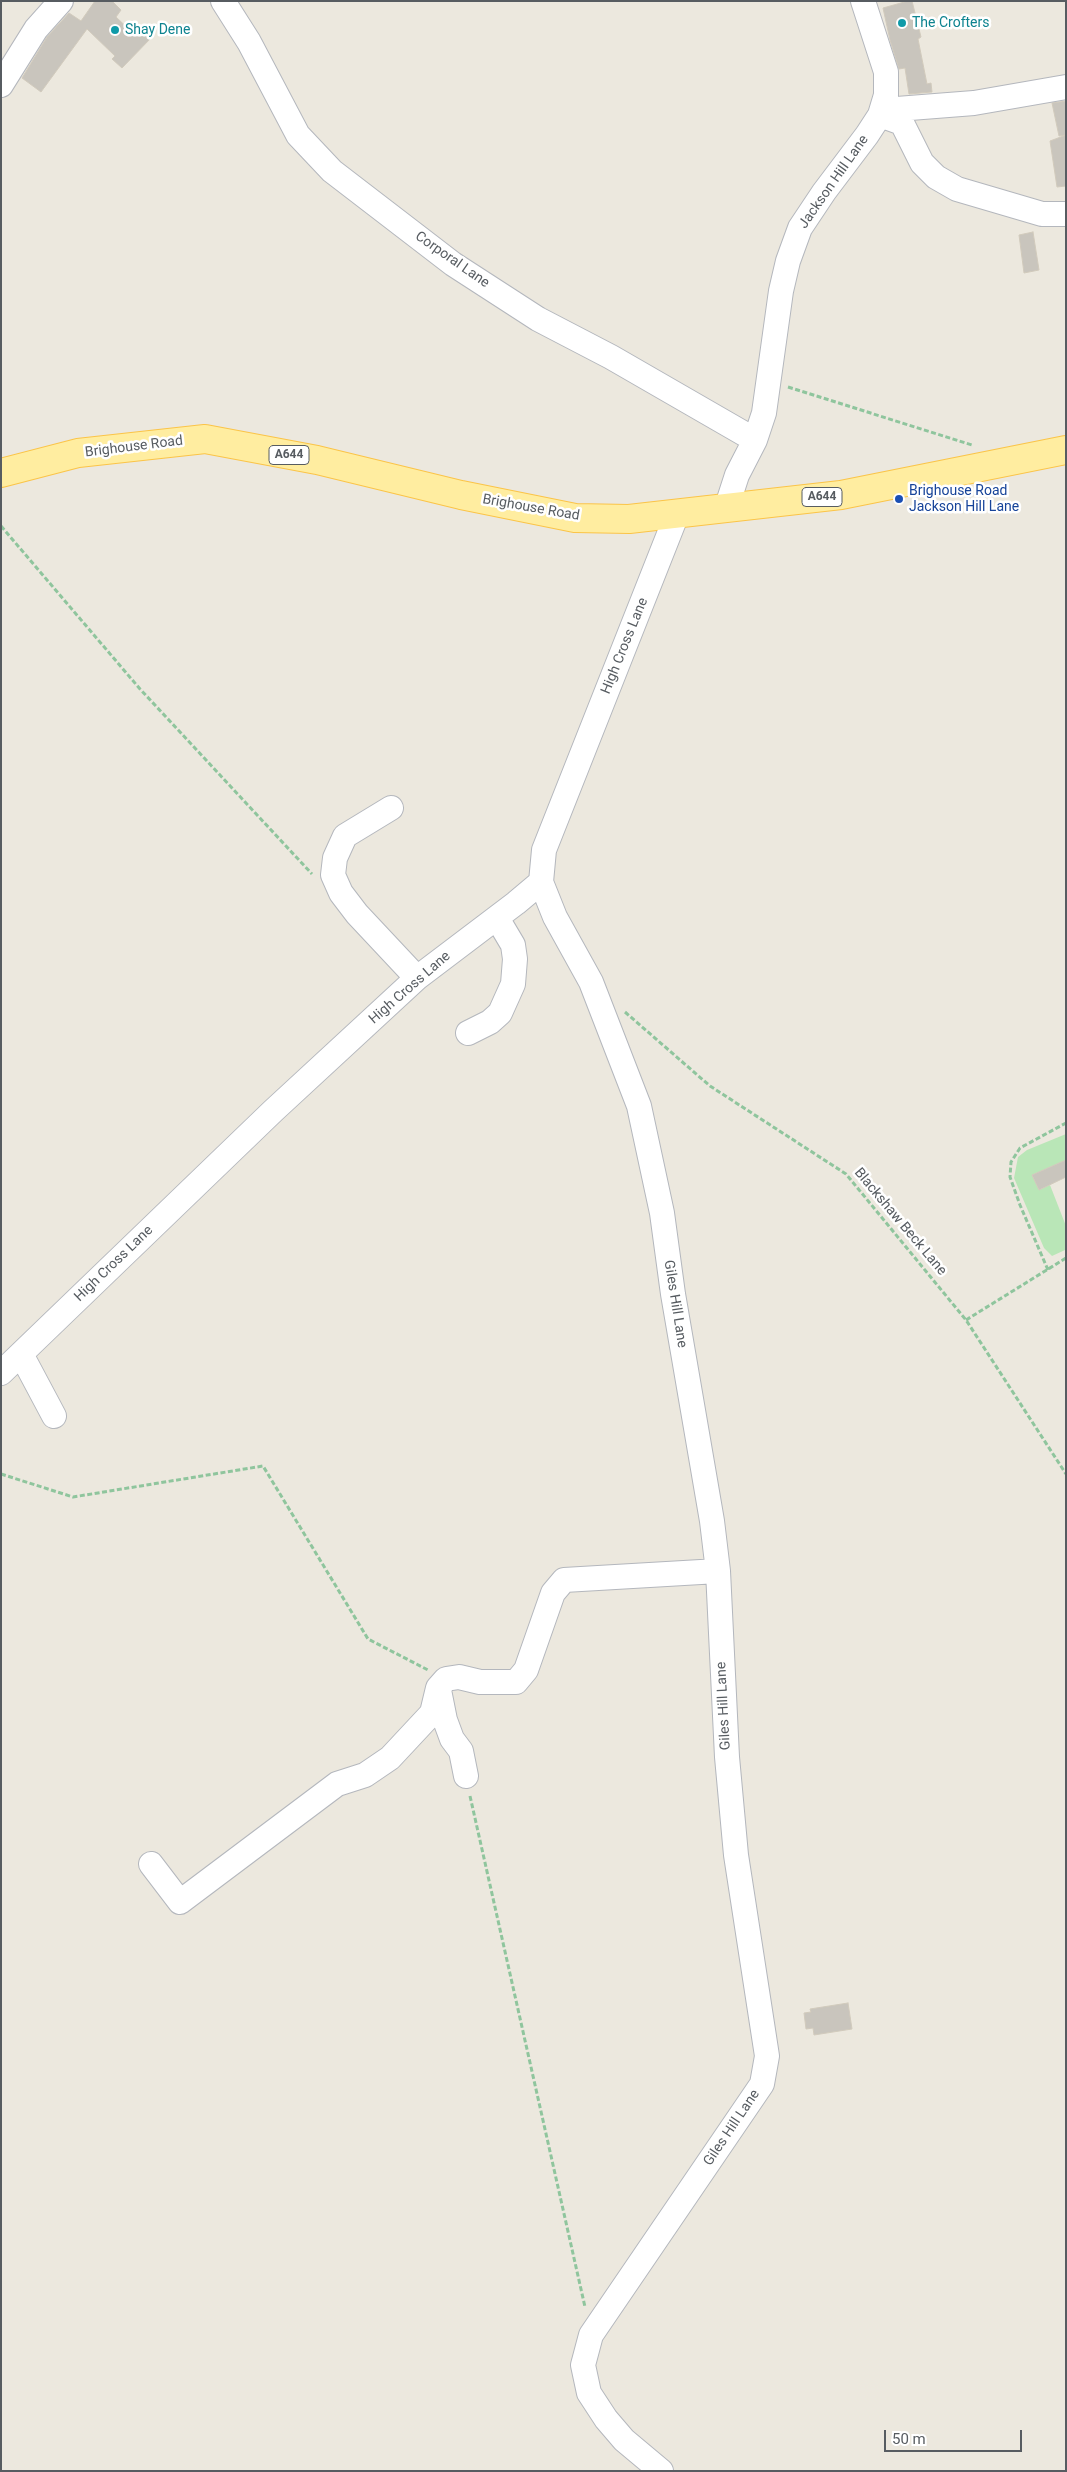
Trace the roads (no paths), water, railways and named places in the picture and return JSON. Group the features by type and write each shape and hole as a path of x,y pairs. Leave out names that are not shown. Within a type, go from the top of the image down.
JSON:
{"main road":[{"name":"Brighouse Road","path":"1,473 78,453 205,439 317,460 461,495 575,518 628,519 841,495 1066,450"}],"street":[{"path":"1,85 36,29 61,1"},
{"name":"Corporal Lane","path":"223,1 249,42 298,135 332,171 453,264 538,319 611,357 755,440"},
{"name":"Jackson Hill Lane","path":"726,509 737,475 755,440 764,413 782,291 788,261 800,228 880,114 886,95 886,72 863,1"},
{"path":"880,114 897,109 974,103 1066,87"},
{"path":"880,114 902,123 922,163 936,177 957,189 1042,214 1066,214"},
{"name":"High Cross Lane","path":"1,1374 274,1111 417,978 497,918 541,882 544,850 678,514"},
{"path":"391,808 345,836 335,858 332,875 341,893 357,914 417,978"},
{"name":"Giles Hill Lane","path":"541,882 555,917 591,982 640,1106 647,1134 662,1213 673,1294 712,1521 718,1571 726,1757 736,1855 767,2056 762,2084 591,2334 583,2365 589,2393 606,2419 624,2440 661,2471"},
{"path":"468,1033 490,1022 500,1013 513,984 515,959 513,945 497,918"},
{"path":"21,1354 54,1416"},
{"path":"151,1864 180,1902 337,1784 365,1775 390,1758 432,1713 442,1684 459,1677 480,1682 516,1682 526,1670 553,1593 564,1580 718,1571"},
{"path":"442,1684 445,1720 452,1739 461,1751 466,1776"}],"place":[{"name":"The Crofters","path":"902,23"},
{"name":"Shay Dene","path":"115,30"},
{"name":"Brighouse Road Jackson Hill Lane","path":"899,499"}]}
